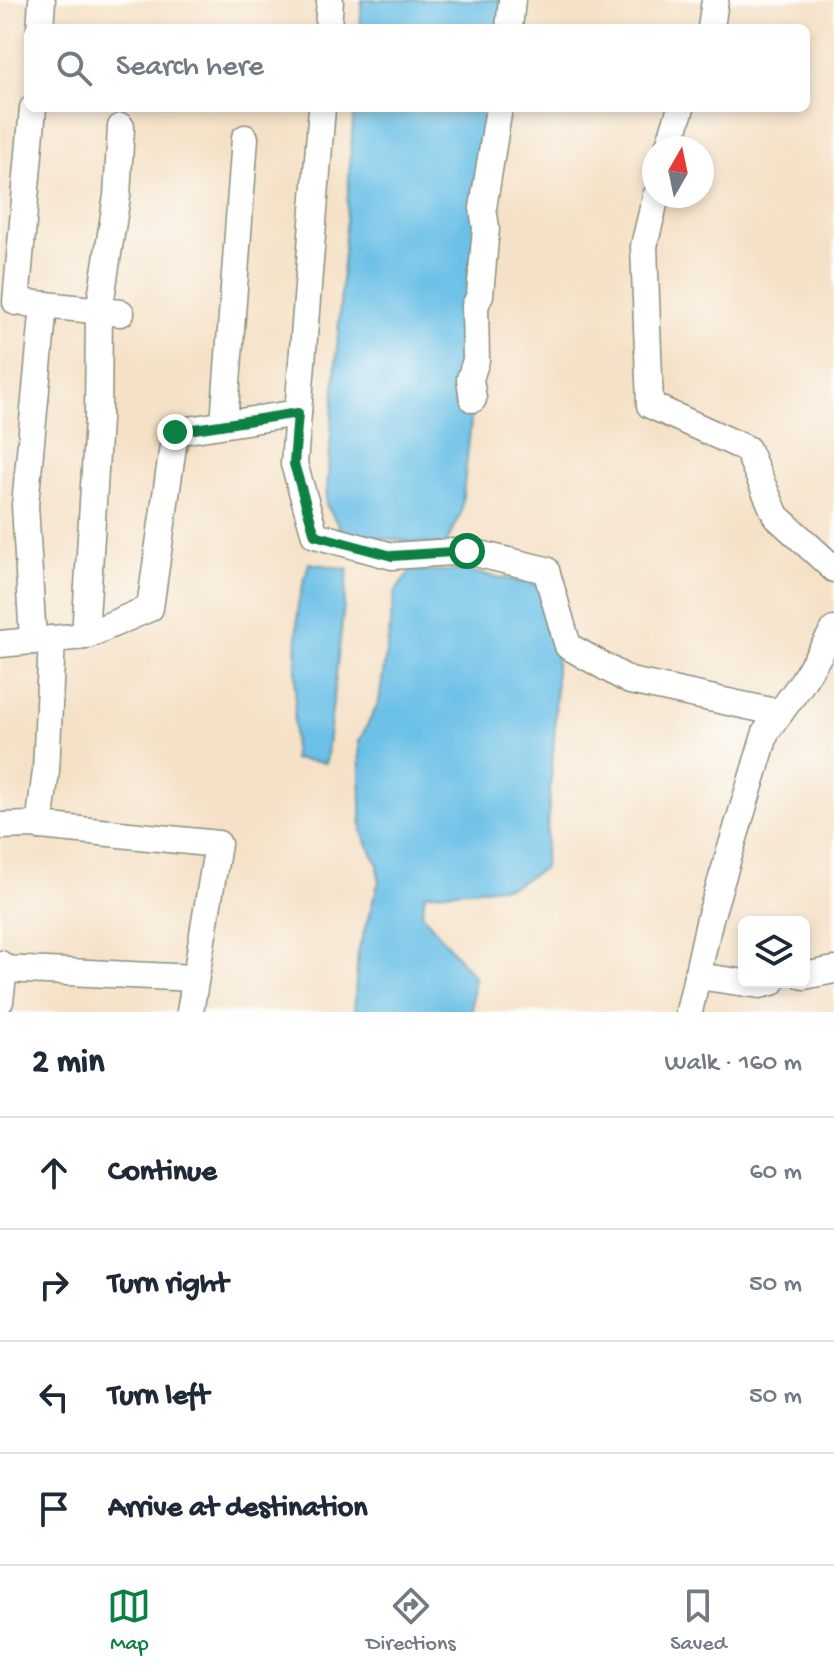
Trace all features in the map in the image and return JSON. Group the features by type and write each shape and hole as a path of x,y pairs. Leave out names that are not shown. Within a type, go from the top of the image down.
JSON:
{"street":[{"path":"40,24 42,0"},
{"path":"328,24 330,0"},
{"path":"509,24 512,0"},
{"path":"712,24 715,0"},
{"path":"32,112 8,301 110,312"},
{"path":"322,112 294,464 315,535 392,556 467,551 546,570 568,646 630,681 780,713"},
{"path":"473,399 470,379 476,360 475,306 480,295 486,228 483,208 498,112"},
{"path":"672,136 680,112"},
{"path":"85,636 121,127"},
{"path":"224,424 245,138"},
{"path":"653,208 644,246 650,405 747,449 776,516 834,569"},
{"path":"39,826 46,771 43,640 25,505 44,305"},
{"path":"0,644 85,636 150,608 175,432 298,413"},
{"path":"689,1012 710,918 766,732 834,630"},
{"path":"0,826 39,826 218,844 190,1012"},
{"path":"0,1001 2,967 194,978"},
{"path":"810,975 834,970"},
{"path":"697,976 738,982"}],"water":[{"path":"362,0 509,0 507,24 360,24"},
{"path":"354,112 501,112 491,238 461,513 445,546 343,533 326,504"},
{"path":"309,563 348,569 326,763 293,759 298,604"},
{"path":"411,571 465,571 543,586 557,615 555,727 544,868 513,886 425,894 422,914 474,977 472,1012 354,1012 358,952 379,881 378,865 362,833 359,741 379,702 395,592"}],"route":[{"path":"175,432 298,413 294,464 315,535 392,556 467,551"}]}
